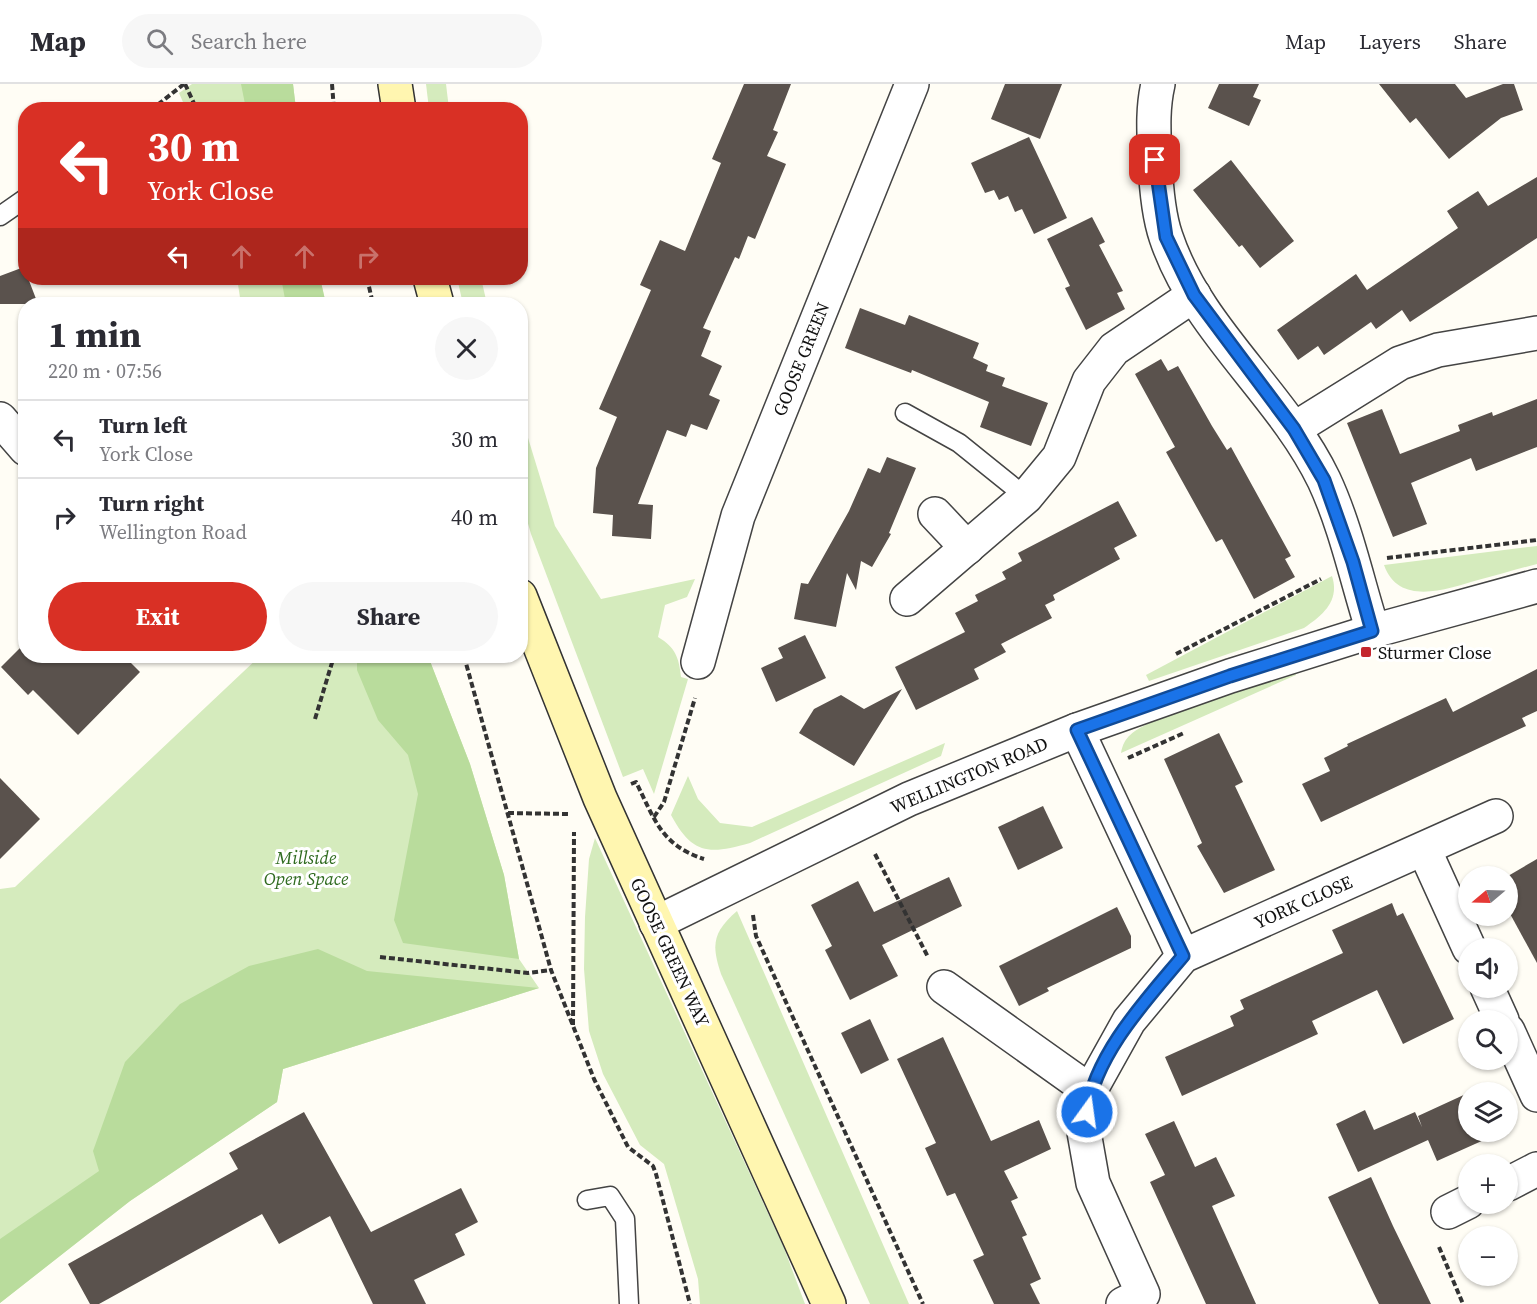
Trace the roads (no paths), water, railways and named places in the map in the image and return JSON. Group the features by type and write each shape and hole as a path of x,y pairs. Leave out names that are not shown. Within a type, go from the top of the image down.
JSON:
{"main road":[{"path":"396,84 398,102"},
{"name":"GOOSE GREEN WAY","path":"528,621 587,806 656,923 829,1304"}],"street":[{"name":"GOOSE GREEN","path":"694,644 738,516 912,84"},
{"path":"1158,84 1153,105 1155,168 1166,237 1194,295 1294,429 1324,480 1353,562 1372,631"},
{"path":"908,599 1026,497 1059,457 1089,381 1114,349 1194,295"},
{"path":"1294,429 1400,363 1438,350 1537,333"},
{"path":"0,419 18,440"},
{"path":"935,514 967,548"},
{"name":"WELLINGTON ROAD","path":"656,923 909,800 1077,730 1230,676 1372,631 1537,586"},
{"path":"1077,730 1183,956"},
{"name":"YORK CLOSE","path":"1123,1304 1143,1294 1093,1183 1084,1132 1090,1091 1129,1021 1183,956 1496,816"},
{"path":"1424,849 1464,938"},
{"path":"944,987 1090,1091"},
{"path":"1518,1053 1537,1095"},
{"path":"1518,1179 1537,1169"}],"lane":[{"path":"0,216 18,204"},
{"path":"905,413 959,443 1026,497"},
{"path":"586,1200 610,1196 625,1219 629,1304"}],"place":[{"name":"Sturmer Close","path":"1366,652"}],"park label":[{"name":"Millside Open Space","path":"306,867"}]}
